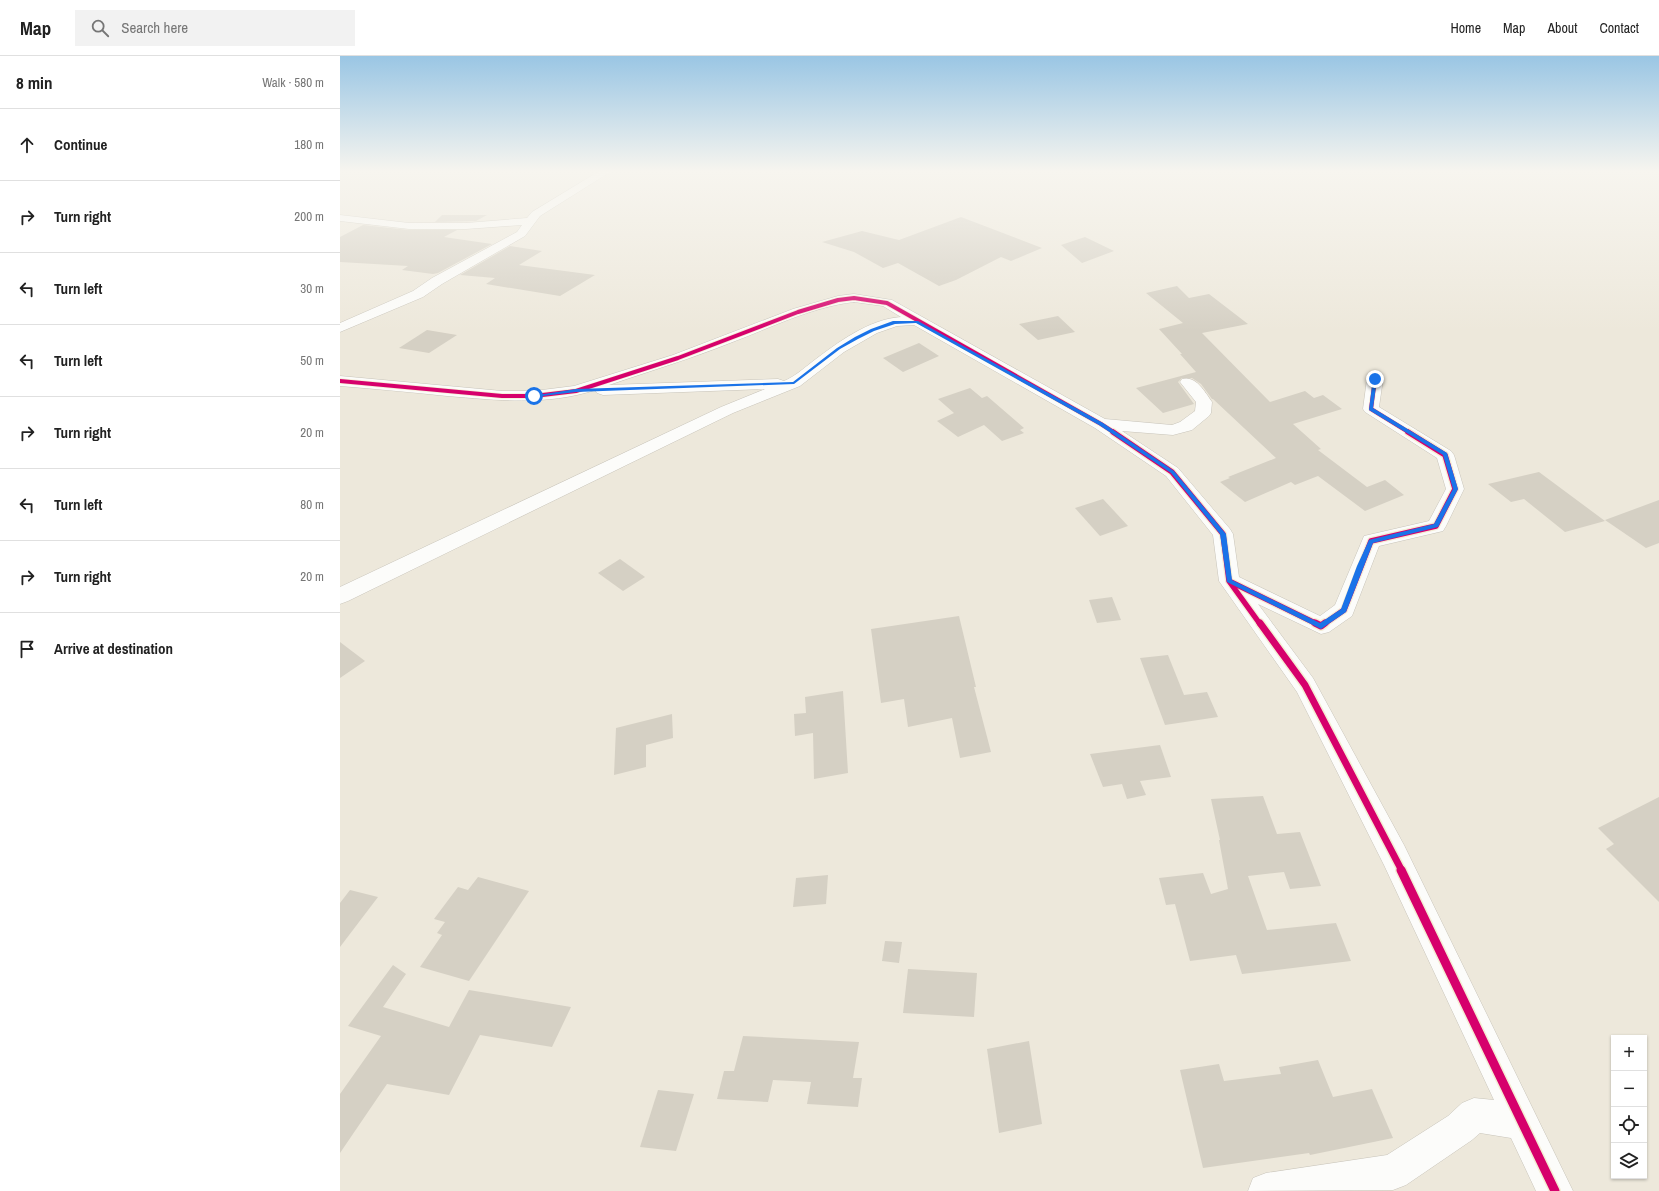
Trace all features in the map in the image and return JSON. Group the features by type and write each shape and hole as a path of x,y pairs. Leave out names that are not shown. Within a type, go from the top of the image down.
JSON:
{"street":[{"path":"400,225 479,225"},
{"path":"340,328 418,294 437,280 522,234 528,225"},
{"path":"576,391 678,358 798,312 838,300 854,298 887,303 1101,424 1172,472 1223,534 1229,581 1305,685 1394,855 1555,1191"},
{"path":"340,596 727,410 794,383 839,348 872,330 895,322 917,321"},
{"path":"1229,581 1321,626 1344,610 1371,541 1436,526 1455,489 1445,455 1371,409 1375,379"},
{"path":"340,381 502,396 534,396 576,391 794,383"},
{"path":"1101,424 1173,430 1186,426 1203,413 1204,402 1188,382"},
{"path":"1266,1191 1393,1172 1460,1128 1474,1115 1522,1122"}],"building":[{"path":"363,225 409,230 457,230 444,237 492,244 438,273 433,274 402,270 408,266 340,262 340,237"},
{"path":"940,225 982,225 1042,248 1011,261 1001,257 956,280 939,286 898,263 883,268 854,252 822,242 862,231 899,240"},
{"path":"1085,237 1114,251 1082,263 1061,245"},
{"path":"510,246 542,251 519,265 595,275 560,296 486,284 495,278 460,275"},
{"path":"1177,286 1189,298 1209,294 1248,324 1202,333 1270,402 1305,391 1314,398 1323,395 1342,409 1293,424 1321,449 1318,450 1367,487 1385,480 1404,495 1365,511 1318,476 1295,485 1291,482 1245,502 1220,482 1230,478 1228,477 1276,458 1212,399 1201,384 1192,378 1182,378 1178,382 1194,404 1163,413 1136,388 1196,372 1159,329 1183,323 1146,293"},
{"path":"1058,316 1075,332 1038,340 1019,324"},
{"path":"427,330 457,335 429,353 399,348"},
{"path":"919,343 939,356 903,372 883,358"},
{"path":"970,388 982,398 987,396 1024,428 1020,430 1024,433 1002,441 984,425 958,437 937,421 954,413 938,399"},
{"path":"1539,472 1605,521 1565,532 1524,499 1511,502 1488,484"},
{"path":"1103,499 1128,526 1100,536 1075,508"},
{"path":"1659,500 1659,543 1646,548 1605,520"},
{"path":"620,559 645,577 623,591 598,573"},
{"path":"1112,597 1121,620 1097,623 1089,600"},
{"path":"959,616 976,687 974,687 991,752 960,758 952,718 908,727 904,699 881,703 871,629"},
{"path":"340,642 365,661 340,678"},
{"path":"1168,655 1184,695 1207,692 1218,717 1165,725 1140,658"},
{"path":"843,691 848,773 814,779 813,733 795,736 794,714 806,713 805,697"},
{"path":"672,714 673,738 646,745 646,767 614,775 616,728"},
{"path":"1160,745 1171,777 1140,781 1146,795 1127,799 1122,784 1103,787 1090,754"},
{"path":"1263,796 1277,834 1300,832 1321,886 1290,889 1284,872 1248,876 1267,930 1336,923 1351,961 1242,974 1236,955 1190,961 1175,904 1166,905 1159,878 1203,873 1211,894 1228,889 1220,840 1211,799"},
{"path":"1659,797 1659,902 1606,849 1614,844 1598,828"},
{"path":"828,875 826,904 793,907 796,878"},
{"path":"478,877 529,891 469,981 420,967 442,935 437,933 445,922 434,919 458,887 468,890"},
{"path":"350,890 378,897 340,947 340,903"},
{"path":"885,941 902,942 899,963 882,961"},
{"path":"393,965 406,974 383,1007 449,1027 469,990 571,1007 552,1047 480,1035 449,1095 387,1084 340,1153 340,1094 381,1036 348,1026"},
{"path":"908,969 977,973 974,1017 903,1013"},
{"path":"743,1036 859,1042 853,1078 862,1078 858,1107 807,1104 811,1082 773,1080 768,1102 717,1099 724,1071 734,1071"},
{"path":"1029,1041 1042,1124 999,1133 987,1049"},
{"path":"1318,1060 1333,1097 1372,1089 1393,1138 1310,1155 1309,1153 1203,1168 1180,1070 1219,1064 1224,1081 1281,1074 1279,1067"},
{"path":"658,1090 694,1094 676,1151 640,1147"}],"cycle path":[{"path":"340,381 502,396 534,396 576,391 678,358 798,312 838,300 854,298 887,303 1101,424 1172,472 1223,534 1229,581 1305,685 1394,855 1555,1191"},
{"path":"1231,582 1321,626 1344,610 1371,541 1436,526 1455,489 1445,455 1371,409 1375,379"}],"route":[{"path":"534,396 576,391 794,383 839,348 856,338 872,330 895,322 917,321 1101,424 1172,472 1223,534 1229,581 1321,626 1344,610 1371,541 1436,526 1455,489 1445,455 1371,409 1375,379"}]}
